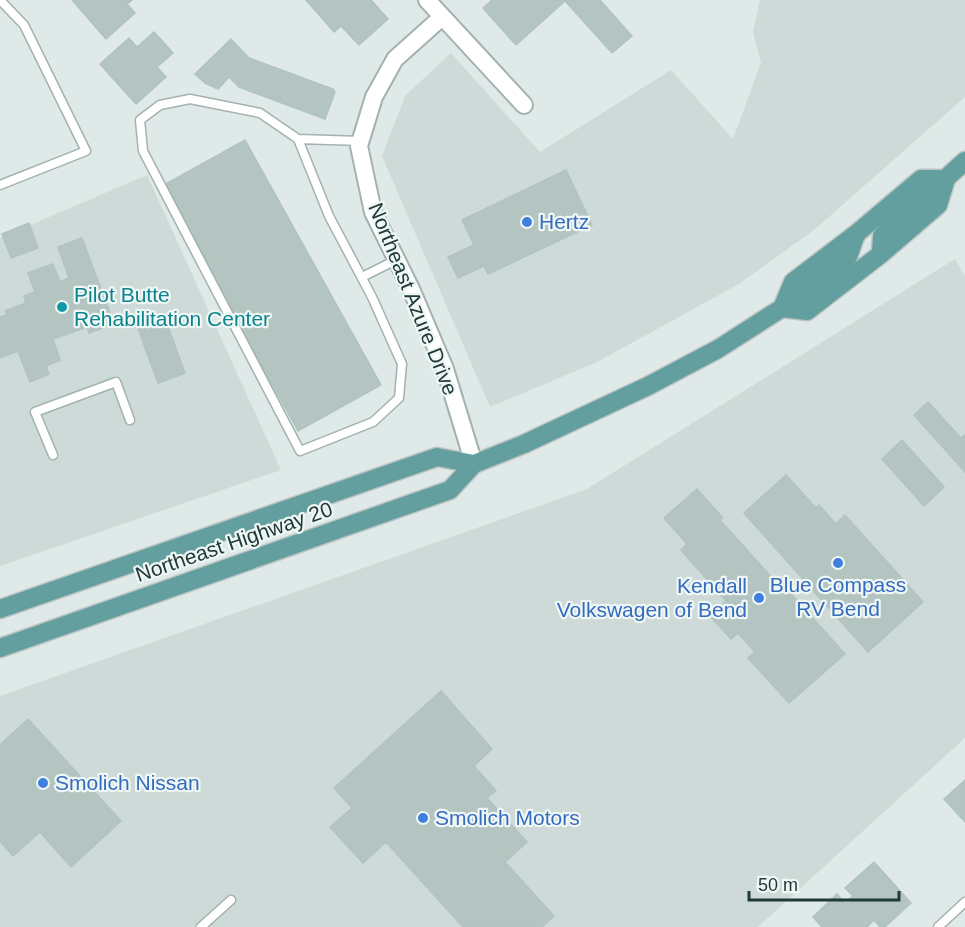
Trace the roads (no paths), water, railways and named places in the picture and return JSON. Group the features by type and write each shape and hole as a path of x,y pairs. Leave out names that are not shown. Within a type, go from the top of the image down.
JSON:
{"main road":[{"path":"782,308 807,311 880,254 882,236 965,161"},
{"name":"Northeast Highway 20","path":"0,648 450,490 474,464 524,444 648,386 718,349 782,308 848,257 856,234 921,179 946,179"},
{"name":"Northeast Highway 20","path":"0,609 437,457 474,464"}],"street":[{"path":"427,0 524,105"},
{"name":"Northeast Azure Drive","path":"442,17 395,59 374,97 359,146 373,213 446,369 474,464"}],"lane":[{"path":"0,0 24,25 86,151 0,184"},
{"path":"190,99 260,113 298,140 329,216 362,277 402,364 399,398 373,422 300,451 143,152 140,120 160,105 190,99"},
{"path":"298,140 361,141"},
{"path":"362,277 396,260"},
{"path":"53,455 35,412 116,382 130,420"},
{"path":"201,927 231,900"},
{"path":"938,927 965,902"}],"place":[{"name":"Hertz","path":"527,222"},
{"name":"Pilot Butte Rehabilitation Center","path":"62,307"},
{"name":"Blue Compass RV Bend","path":"838,563"},
{"name":"Kendall Volkswagen of Bend","path":"759,598"},
{"name":"Smolich Nissan","path":"43,783"},
{"name":"Smolich Motors","path":"423,818"}]}
